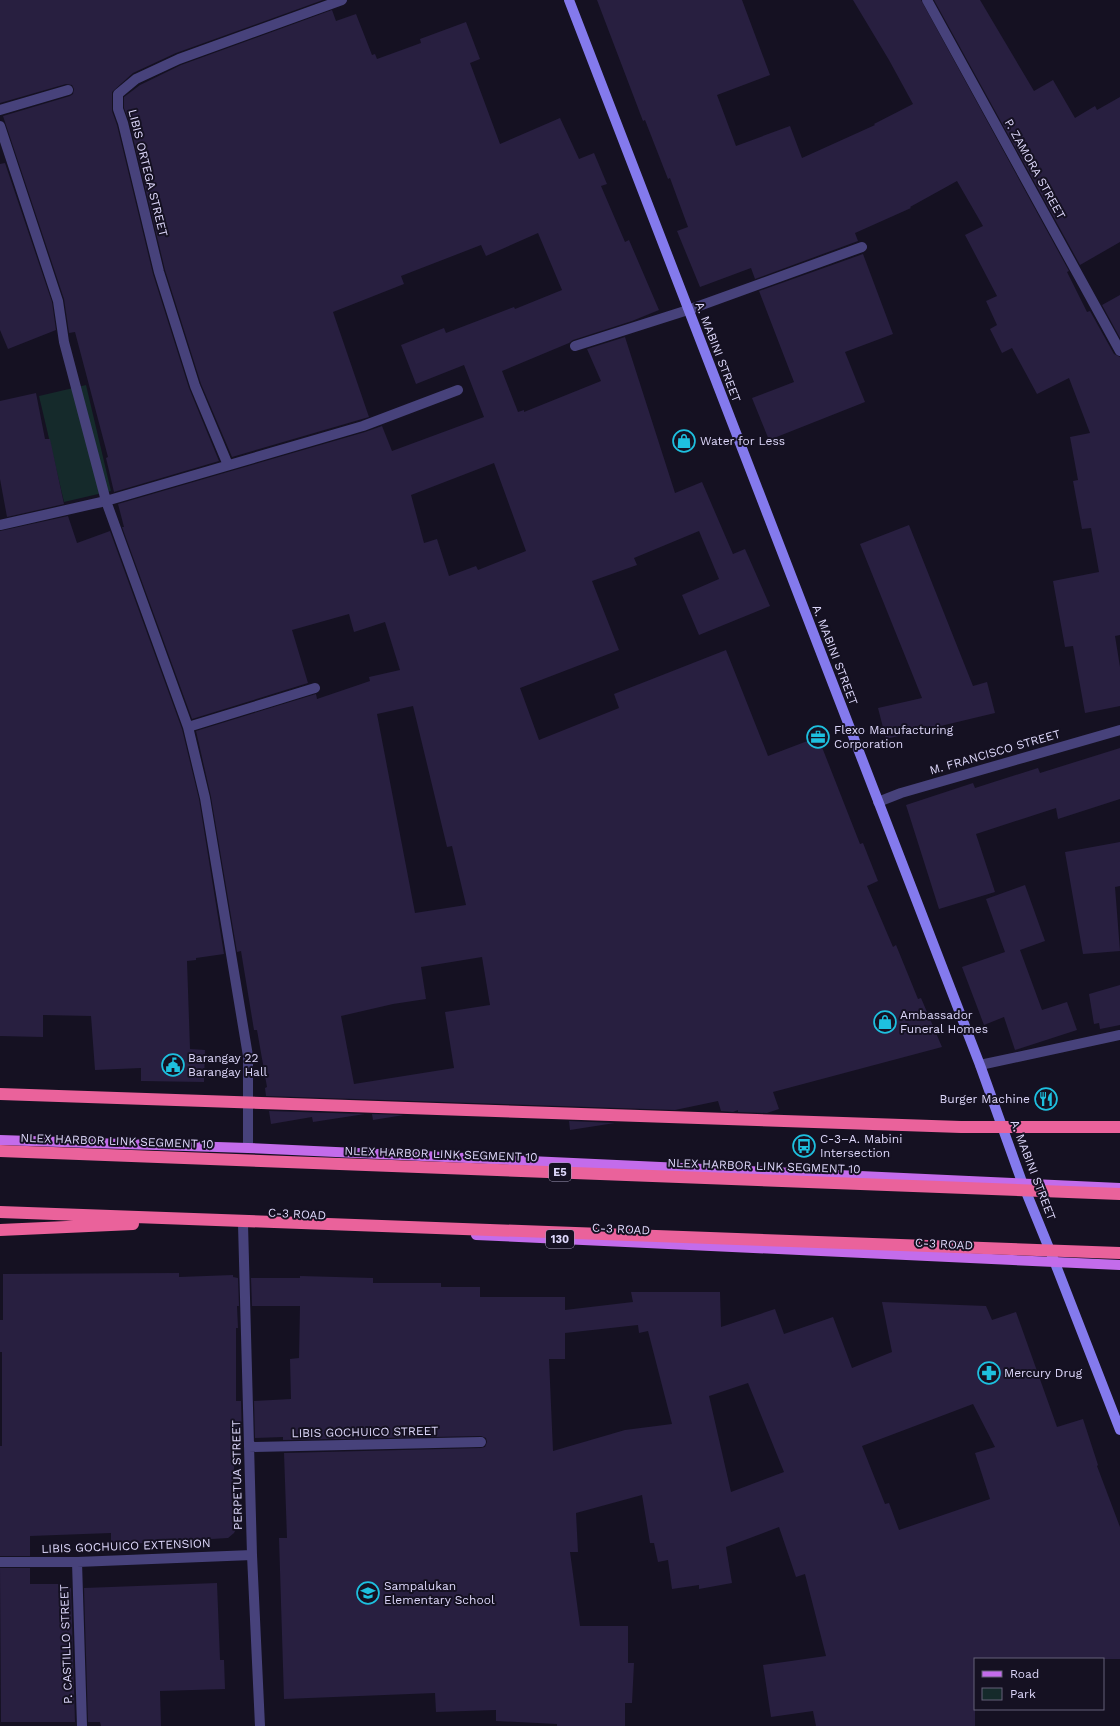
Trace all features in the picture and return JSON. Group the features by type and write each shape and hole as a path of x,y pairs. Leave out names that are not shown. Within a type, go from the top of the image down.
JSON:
{"highway":[{"path":"0,1094 962,1127 1120,1127"},
{"name":"NLEX HARBOR LINK SEGMENT 10","path":"0,1151 1120,1194"},
{"path":"0,1212 1120,1252"},
{"path":"0,1230 215,1220"}],"main road":[{"name":"A. MABINI STREET","path":"569,0 980,1065 1022,1182 1120,1430"},
{"path":"0,1140 248,1148 1022,1182 1120,1188"},
{"name":"C-3 ROAD","path":"0,1217 243,1224 1120,1265"}],"street":[{"name":"LIBIS ORTEGA STREET","path":"228,465 195,386 159,272 124,123 118,109 118,94 136,80 179,59 342,0"},
{"name":"P. ZAMORA STREET","path":"927,0 1120,351"},
{"path":"0,110 68,90"},
{"path":"0,126 58,301 64,342 106,501 188,727 205,798 248,1056 248,1148"},
{"path":"575,346 688,310 862,247"},
{"path":"0,525 106,501 363,426 458,390"},
{"path":"188,727 315,688"},
{"name":"M. FRANCISCO STREET","path":"878,802 901,793 1120,730"},
{"path":"980,1065 1120,1035"},
{"name":"PERPETUA STREET","path":"243,1224 252,1555 260,1726"},
{"name":"LIBIS GOCHUICO STREET","path":"249,1447 481,1442"},
{"name":"LIBIS GOCHUICO EXTENSION","path":"0,1562 77,1562 252,1555"},
{"name":"P. CASTILLO STREET","path":"77,1562 82,1726"}],"green space":[{"path":"86,385 111,491 64,502 39,396"}],"building":[{"path":"0,0 323,0 176,53 133,73 112,92 112,111 117,125 153,274 189,388 219,461 114,492 106,458 108,457 75,332 69,333 64,299 3,116 70,96 73,94 74,89 72,85 66,84 0,103"},
{"path":"597,0 742,0 770,75 717,95 736,146 790,126 802,158 875,125 874,124 913,104 853,0 921,0 1069,271 1067,272 1087,312 1090,311 1114,354 1120,357 1120,635 1115,636 1120,667 1120,706 1085,713 1073,646 1065,647 1053,581 1099,572 1091,528 1082,529 1073,481 1078,480 1070,437 1090,433 1069,378 1037,394 1012,348 1002,353 990,329 997,325 986,301 997,296 965,235 983,226 957,181 910,207 911,208 855,233 858,241 755,279 751,268 700,287 677,231 688,227 670,178 668,179 645,120 643,121"},
{"path":"934,0 980,0 1034,91 1053,80 1075,118 1095,106 1097,110 1120,97 1120,242 1080,265"},
{"path":"332,10 336,21 356,14 372,55 375,54 377,59 421,43 420,39 466,22 480,59 470,63 500,144 560,118 579,159 594,153 607,184 601,186 625,242 629,240 659,310 632,321 573,340 502,371 518,412 524,410 524,412 601,381 587,349 625,337 675,493 702,482 733,554 745,549 770,606 699,635 682,595 719,579 699,531 634,558 637,565 592,581 619,650 520,688 539,740 619,708 614,694 726,650 768,756 818,737 860,844 863,843 878,881 867,886 893,947 896,945 918,999 921,998 942,1047 773,1092 779,1109 767,1113 738,1112 738,1110 733,1112 721,1111 718,1101 675,1110 266,1096 265,1088 267,1087 257,1030 254,1030 241,951 237,952 211,797 196,731 316,694 317,699 370,681 369,677 400,670 385,622 354,632 349,614 292,630 308,683 192,719 122,527 124,527 118,504 382,426 392,451 484,417 464,365 416,384 401,345 444,328 446,333 514,307 515,309 562,290 538,233 486,256 481,245 401,276 404,284 333,312 369,417 232,457 201,384 165,270 129,121 124,108 124,97 140,85 181,65","holes":["494,463 526,551 478,570 476,566 449,576 437,539 424,543 411,495","413,706 447,847 452,846 466,905 415,913 377,714","482,957 490,1005 445,1012 454,1068 354,1084 341,1016 393,1004 426,999 421,967"]},
{"path":"5,163 52,302 56,330 8,349 0,330 0,164"},
{"path":"863,254 893,334 845,352 865,402 769,440 752,398 794,382 759,291"},
{"path":"1120,295 1120,338 1102,305"},
{"path":"36,393 45,439 50,439 64,504 7,517 0,479 0,401"},
{"path":"68,516 77,543 110,531 182,729 199,799 224,954 196,958 196,960 187,961 190,1049 205,1050 204,1082 141,1081 141,1068 95,1070 91,1016 43,1015 43,1037 0,1036 0,531"},
{"path":"909,525 973,686 987,682 995,713 886,739 878,708 922,698 860,544"},
{"path":"1120,748 1120,799 1058,819 1056,808 976,834 995,892 939,909 906,805 973,783 975,788 1038,768 1040,773"},
{"path":"1120,842 1120,886 1115,887 1120,951 1083,954 1065,852"},
{"path":"1025,885 1045,941 1020,950 1042,1010 1067,1002 1077,1030 1015,1050 1004,1017 984,1025 962,967 1005,952 986,899"},
{"path":"1120,985 1120,1025 1100,1029 1099,1023 1094,1024 1089,994"},
{"path":"269,1111 365,1114 313,1122 312,1117 271,1124"},
{"path":"372,1114 404,1115 373,1120"},
{"path":"569,1121 615,1123 570,1130"},
{"path":"179,1273 179,1277 233,1275 233,1277 238,1278 239,1306 237,1306 238,1328 236,1328 236,1401 241,1401 242,1439 232,1439 238,1525 234,1533 228,1538 111,1545 111,1533 30,1536 30,1556 0,1556 2,1352 0,1352 0,1320 3,1320 3,1274"},
{"path":"300,1276 373,1278 373,1283 441,1283 441,1287 480,1287 480,1297 565,1297 565,1310 633,1302 631,1292 720,1292 721,1327 775,1309 784,1334 833,1317 852,1368 892,1352 882,1302 986,1306 992,1320 1016,1312 1057,1427 1083,1419 1098,1465 1097,1466 1120,1527 1120,1659 974,1658 975,1726 816,1726 813,1711 771,1717 763,1665 826,1656 805,1574 796,1577 779,1527 726,1547 732,1583 699,1589 699,1585 672,1589 668,1560 658,1562 654,1543 650,1543 642,1495 576,1513 578,1552 570,1552 580,1626 628,1626 628,1663 634,1663 632,1703 625,1703 625,1726 557,1726 557,1724 496,1721 496,1710 436,1712 435,1693 284,1699 279,1538 287,1538 284,1453 481,1448 485,1447 487,1442 486,1438 481,1436 283,1440 283,1437 255,1438 254,1401 291,1399 290,1359 299,1358 300,1306 252,1306 251,1278 300,1278","holes":["638,1325 639,1333 648,1331 672,1424 625,1430 553,1451 549,1359 565,1359 565,1333","748,1383 784,1472 731,1492 709,1396","973,1404 995,1447 975,1453 990,1499 899,1530 889,1503 885,1504 862,1446"]},
{"path":"0,1568 30,1568 30,1584 59,1584 60,1588 71,1588 75,1722 1,1722"},
{"path":"217,1583 220,1660 224,1660 225,1689 160,1691 161,1726 101,1726 100,1722 88,1722 84,1588"}],"place":[{"name":"Water for Less","path":"684,441"},
{"name":"Flexo Manufacturing Corporation","path":"818,737"},
{"name":"Ambassador Funeral Homes","path":"885,1022"},
{"name":"Barangay 22 Barangay Hall","path":"173,1065"},
{"name":"Burger Machine","path":"1046,1099"},
{"name":"C-3–A. Mabini Intersection","path":"804,1146"},
{"name":"Mercury Drug","path":"989,1373"},
{"name":"Sampalukan Elementary School","path":"368,1593"}]}
